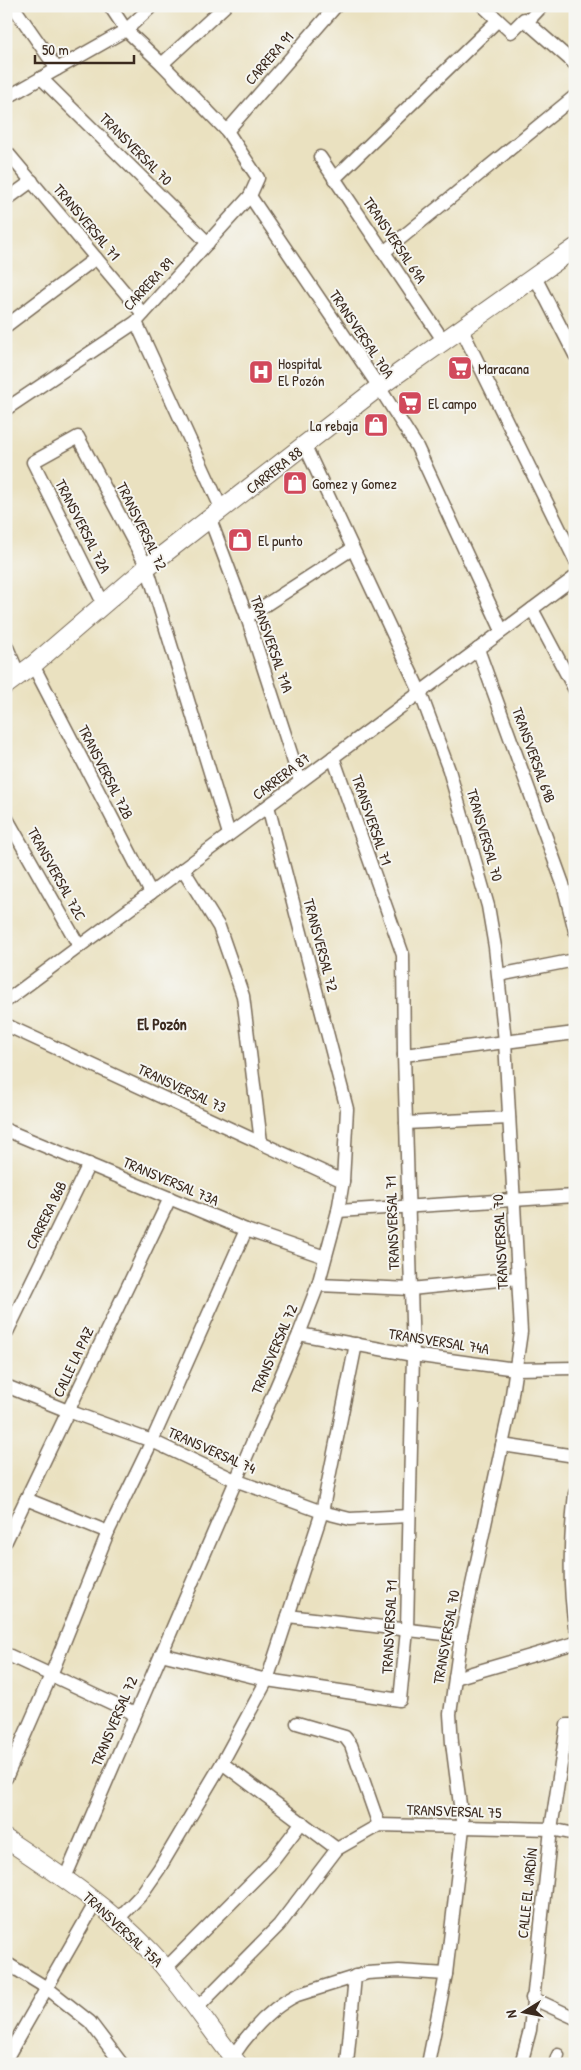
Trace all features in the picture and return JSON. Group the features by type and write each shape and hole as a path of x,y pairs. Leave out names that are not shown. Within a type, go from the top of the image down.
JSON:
{"street":[{"path":"14,6 57,69"},
{"path":"110,6 126,30 227,131 258,178 250,196"},
{"path":"6,98 126,30 152,6"},
{"path":"162,64 225,6"},
{"name":"CARRERA 91","path":"227,131 336,6"},
{"path":"483,6 510,32 524,19 575,64"},
{"path":"527,22 542,6"},
{"path":"334,179 498,20"},
{"name":"TRANSVERSAL 70","path":"41,78 208,243"},
{"path":"384,252 575,96"},
{"name":"TRANSVERSAL 71","path":"6,151 96,258 139,318"},
{"name":"TRANSVERSAL 69A","path":"320,158 443,340"},
{"path":"6,200 32,182"},
{"name":"CARRERA 89","path":"6,410 139,318 250,196"},
{"name":"TRANSVERSAL 70A","path":"250,196 379,387 416,447 502,631"},
{"name":"CARRERA 88","path":"12,680 33,665 146,567 379,387 575,248"},
{"path":"6,326 96,258"},
{"path":"535,276 575,355"},
{"name":"TRANSVERSAL 71A","path":"139,318 216,514 300,781"},
{"path":"461,328 575,560"},
{"name":"TRANSVERSAL 72","path":"33,462 78,437 146,567 229,834"},
{"name":"TRANSVERSAL 70","path":"304,446 420,692 449,770 472,844 488,906 499,975 505,1041 521,1332 502,1445 461,1636 455,1678 451,1724 463,1828 446,1974 428,2064"},
{"name":"TRANSVERSAL 72A","path":"33,462 104,605"},
{"path":"247,617 352,549"},
{"name":"CARRERA 87","path":"6,1001 575,577"},
{"path":"532,609 575,690"},
{"path":"6,645 12,680"},
{"name":"TRANSVERSAL 69B","path":"478,649 569,881 575,931"},
{"name":"TRANSVERSAL 72B","path":"33,665 151,893"},
{"name":"TRANSVERSAL 71","path":"267,1680 400,1700 407,1630 413,1354 404,1055 403,955 333,757"},
{"name":"TRANSVERSAL 72","path":"65,1878 318,1285 338,1212 344,1181 347,1109 268,806"},
{"name":"TRANSVERSAL 72C","path":"6,817 79,946"},
{"path":"184,868 219,927 243,996 261,1142"},
{"path":"499,975 575,960"},
{"name":"TRANSVERSAL 73","path":"6,1025 344,1181"},
{"path":"404,1055 575,1033"},
{"path":"406,1123 509,1118"},
{"name":"TRANSVERSAL 73A","path":"6,1130 246,1230 325,1257"},
{"name":"CARRERA 86B","path":"6,1334 88,1164"},
{"path":"338,1212 575,1196"},
{"name":"CALLE LA PAZ","path":"6,1541 170,1198"},
{"path":"6,1778 51,1675 108,1532 152,1441 246,1230"},
{"path":"318,1285 411,1289 518,1278"},
{"name":"TRANSVERSAL 74A","path":"298,1334 413,1354 516,1369 575,1368"},
{"path":"117,1920 141,1895 159,1869 222,1763 267,1680 322,1512 356,1344"},
{"name":"TRANSVERSAL 74","path":"6,1386 68,1411 152,1441 235,1480 322,1512 350,1519 410,1516"},
{"path":"502,1445 575,1456"},
{"path":"575,1493 570,1560 570,1597 575,1626"},
{"path":"26,1499 108,1532"},
{"path":"288,1616 461,1636"},
{"path":"455,1678 575,1643"},
{"path":"6,1654 135,1714"},
{"path":"161,1654 267,1680"},
{"path":"196,2009 279,1925 337,1849 379,1825 345,1737 297,1723"},
{"name":"CALLE EL JARDÍN","path":"521,2064 530,2030 551,1829 571,1725"},
{"path":"222,1763 337,1849"},
{"path":"166,1968 269,1865 302,1822"},
{"name":"TRANSVERSAL 75","path":"379,1825 551,1829 575,1834"},
{"name":"TRANSVERSAL 75A","path":"8,1844 65,1878 96,1902 150,1950 166,1968 232,2062"},
{"path":"6,2059 96,1902"},
{"path":"6,1963 47,1988 90,2022 122,2064"},
{"path":"232,2062 261,2022 287,1999 355,1976 393,1971 446,1974"},
{"path":"347,2064 355,1976"},
{"path":"532,1998 575,2018"}],"place":[{"name":"Maracana","path":"460,368"},
{"name":"Hospital El Pozón","path":"261,372"},
{"name":"El campo","path":"410,403"},
{"name":"La rebaja","path":"376,425"},
{"name":"Gomez y Gomez","path":"295,483"},
{"name":"El punto","path":"240,540"}],"district":[{"name":"El Pozón","path":"162,1024"}]}
